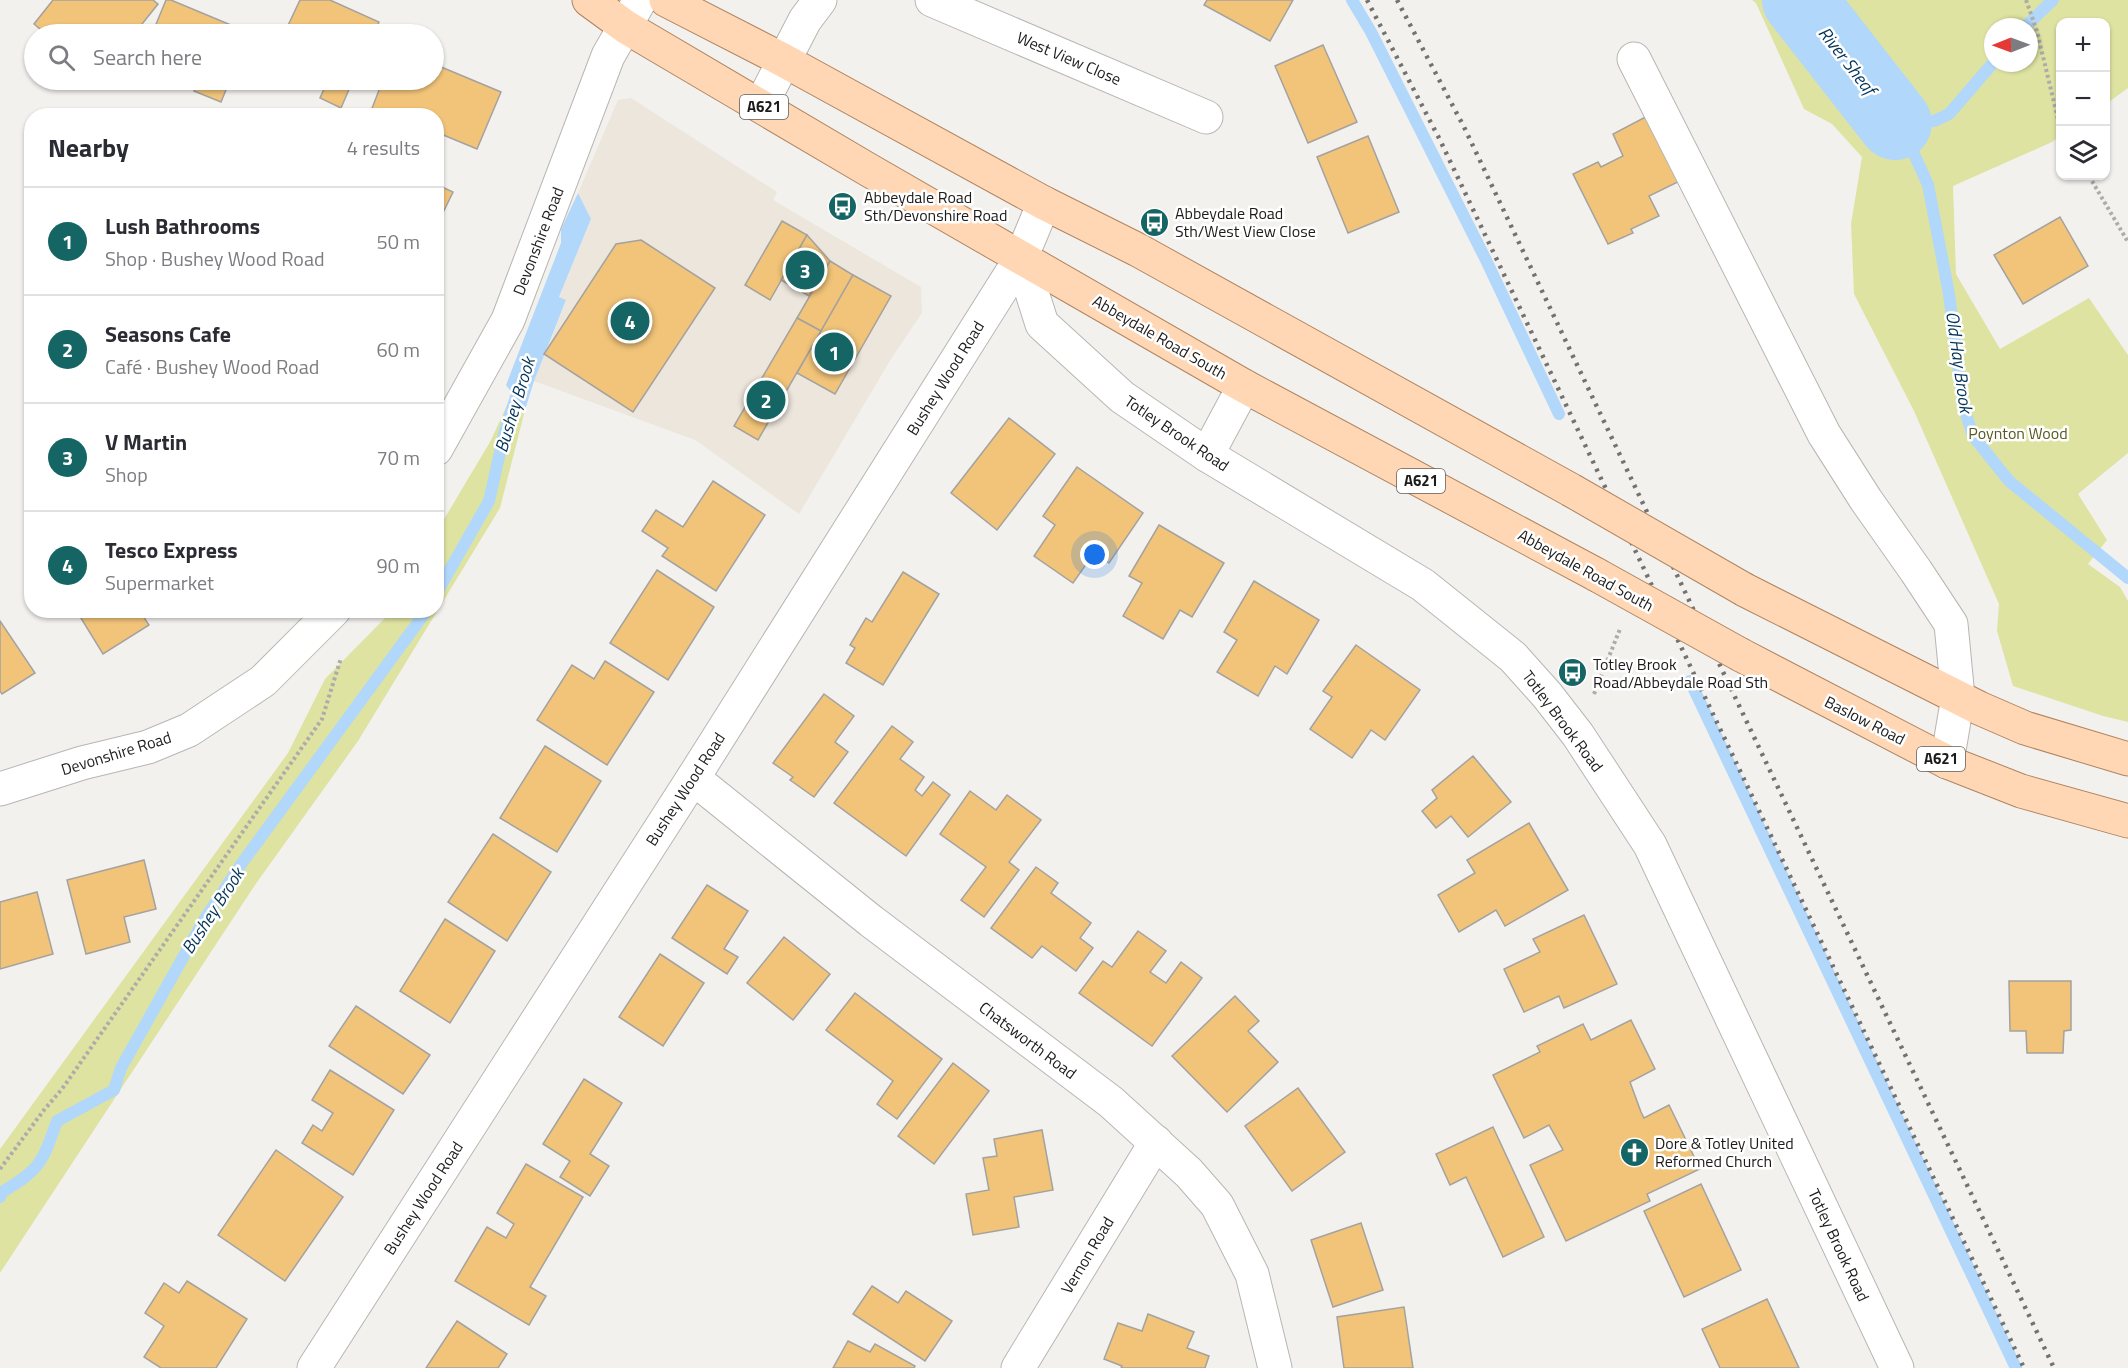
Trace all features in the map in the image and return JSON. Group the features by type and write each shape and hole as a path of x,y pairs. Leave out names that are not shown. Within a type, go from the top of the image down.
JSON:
{"main road":[{"name":"Abbeydale Road South","path":"589,0 633,13 761,105 867,170 1244,386 1597,575 1753,662"},
{"path":"666,0 783,60 1044,203 1138,250 1571,490 1745,590 1958,697 2025,728 2128,759"},
{"name":"Baslow Road","path":"1753,662 1947,762 2021,791 2128,821"}],"street":[{"path":"761,105 805,20 820,0"},
{"name":"West View Close","path":"932,0 1206,117"},
{"name":"Devonshire Road","path":"444,435 508,320 608,56 633,13"},
{"path":"1634,58 1824,434 1951,624 1958,697 1947,762"},
{"name":"Bushey Wood Road","path":"314,1368 693,778 1021,258 1044,203"},
{"name":"Totley Brook Road","path":"1021,258 1042,324 1122,397 1207,455 1423,585 1514,657 1547,695 1578,735 1650,845 1897,1368"},
{"path":"1207,455 1244,386"},
{"name":"Devonshire Road","path":"0,789 148,747 189,730 263,681 326,618"},
{"name":"Chatsworth Road","path":"693,778 871,921 1111,1102 1189,1173 1217,1205 1252,1274 1275,1368"},
{"name":"Vernon Road","path":"1018,1368 1156,1142"}],"path":[{"path":"2026,0 2037,31 2061,126"},
{"path":"2091,180 2128,242"},
{"path":"1578,735 1633,596"},
{"path":"0,1169 62,1089 322,719 343,652"}],"shaded area":[{"path":"631,98 777,192 773,200 921,287 922,313 891,359 799,514 695,440 534,381 566,301 559,298 591,219 578,193 618,100"}],"green space":[{"name":"Poynton Wood","path":"1752,0 2128,0 2128,88 2110,101 2110,18 2056,18 2056,139 1953,186 1956,274 2000,349 2089,298 2128,355 2128,453 2078,494 2107,540 2088,564 2120,587 2128,601 2128,722 2013,686 1997,631 1999,604 1914,411 1854,294 1851,224 1862,157 1832,124 1804,109 1756,3"},
{"path":"510,399 525,410 500,508 444,600 444,519 490,442"},
{"path":"385,618 433,618 358,741 255,885 0,1273 0,1149 288,753 325,679"}],"water":[{"path":"578,193 591,219 559,297 566,300 525,410 506,385 561,243 561,229"}],"building":[{"path":"53,0 153,0 158,4 142,24 34,24"},
{"path":"166,0 171,0 228,24 156,24"},
{"path":"300,0 330,0 379,22 378,24 289,24"},
{"path":"1207,0 1293,0 1270,41 1204,5"},
{"path":"1323,45 1357,122 1308,143 1275,66"},
{"path":"444,68 501,92 477,149 444,135 444,108 372,108 379,90 444,90"},
{"path":"194,90 226,90 221,102"},
{"path":"324,90 349,90 341,108 320,98"},
{"path":"1655,112 1688,177 1649,196 1659,216 1631,229 1633,233 1608,244 1573,174 1598,162 1601,167 1623,156 1613,134"},
{"path":"1368,136 1399,212 1348,233 1317,157"},
{"path":"444,188 453,192 444,211"},
{"path":"2060,217 2088,266 2023,304 1994,255"},
{"path":"782,221 807,235 770,300 745,285"},
{"path":"807,235 830,261 809,296 781,280"},
{"path":"641,240 715,288 633,412 544,354 616,244"},
{"path":"830,261 853,275 821,331 797,318"},
{"path":"853,275 891,296 835,394 797,373"},
{"path":"797,318 821,331 758,440 734,426"},
{"path":"1009,418 1055,454 997,530 951,493"},
{"path":"1077,467 1143,513 1109,563 1094,553 1073,583 1034,556 1055,525 1043,516"},
{"path":"713,481 765,515 716,591 662,556 668,548 642,531 656,510 683,527"},
{"path":"1159,525 1224,563 1192,617 1180,610 1163,639 1123,616 1142,583 1129,576"},
{"path":"657,570 714,607 668,680 610,643"},
{"path":"903,572 939,594 883,685 846,663 855,648 850,645 866,618 872,622"},
{"path":"1254,581 1319,620 1287,674 1275,666 1258,696 1217,672 1237,640 1224,632"},
{"path":"81,618 144,618 149,625 103,654"},
{"path":"0,621 35,673 2,694 0,691"},
{"path":"1356,645 1420,690 1385,740 1371,730 1352,758 1310,729 1332,697 1323,691"},
{"path":"605,661 654,692 607,765 537,720 572,665 594,679"},
{"path":"824,694 854,716 835,742 848,752 814,797 790,780 793,777 773,763"},
{"path":"892,726 913,742 900,759 924,777 915,790 922,796 933,782 950,795 906,856 834,803"},
{"path":"545,746 601,781 557,852 500,818"},
{"path":"1473,756 1511,802 1468,837 1451,816 1436,828 1422,811 1437,798 1432,790"},
{"path":"970,791 996,810 1007,795 1041,820 1009,862 1019,870 984,917 961,900 986,867 940,834"},
{"path":"1529,823 1568,890 1505,926 1496,910 1459,932 1438,895 1475,873 1467,860"},
{"path":"493,834 551,872 507,941 448,902"},
{"path":"144,860 156,909 124,917 130,942 86,954 67,880"},
{"path":"1036,867 1058,883 1051,893 1091,923 1080,938 1093,948 1076,971 1042,946 1032,958 991,928"},
{"path":"707,885 748,911 724,949 738,957 727,974 672,938"},
{"path":"37,892 53,954 0,969 0,902"},
{"path":"1584,915 1617,984 1564,1008 1559,996 1524,1012 1504,969 1540,952 1533,939"},
{"path":"445,919 495,951 450,1023 400,991"},
{"path":"1138,931 1166,951 1150,972 1166,983 1181,962 1202,978 1152,1046 1079,993 1103,961 1112,967"},
{"path":"784,937 830,974 793,1020 747,983"},
{"path":"660,954 704,983 663,1046 619,1017"},
{"path":"2009,981 2071,981 2071,1030 2064,1031 2063,1053 2027,1053 2026,1031 2010,1031"},
{"path":"855,993 942,1059 897,1119 877,1104 893,1081 826,1030"},
{"path":"1235,996 1259,1021 1248,1031 1278,1062 1227,1112 1172,1056"},
{"path":"356,1006 430,1055 403,1094 329,1046"},
{"path":"1631,1020 1655,1069 1630,1082 1641,1112 1644,1118 1669,1105 1700,1169 1647,1194 1650,1201 1566,1241 1530,1165 1563,1150 1549,1125 1524,1138 1493,1075 1540,1052 1537,1046 1583,1024 1591,1040"},
{"path":"953,1063 989,1091 934,1164 898,1136"},
{"path":"330,1070 394,1110 353,1175 302,1143 313,1125 322,1131 333,1113 312,1100"},
{"path":"584,1079 622,1103 590,1154 609,1166 590,1196 560,1177 570,1161 543,1144"},
{"path":"1298,1088 1345,1152 1292,1191 1245,1126"},
{"path":"1493,1127 1544,1237 1503,1257 1466,1177 1450,1185 1436,1154"},
{"path":"1042,1130 1053,1190 1014,1197 1019,1227 973,1235 966,1194 989,1190 983,1158 997,1156 994,1139"},
{"path":"276,1150 343,1197 285,1281 218,1235"},
{"path":"526,1164 583,1197 530,1287 546,1296 529,1325 455,1281 487,1227 506,1238 514,1224 497,1213"},
{"path":"1701,1184 1741,1270 1684,1297 1644,1211"},
{"path":"1361,1223 1383,1290 1333,1307 1311,1240"},
{"path":"187,1281 247,1319 216,1368 161,1368 144,1357 164,1326 145,1313 164,1283 179,1293"},
{"path":"872,1286 898,1303 906,1291 952,1321 925,1361 853,1314"},
{"path":"1767,1299 1799,1368 1720,1368 1702,1329"},
{"path":"1404,1307 1413,1368 1344,1368 1337,1317"},
{"path":"1148,1314 1194,1332 1187,1348 1209,1356 1205,1368 1121,1368 1122,1366 1104,1359 1118,1323 1142,1331"},
{"path":"457,1321 507,1354 498,1368 426,1368"},
{"path":"848,1341 870,1352 875,1344 915,1366 914,1368 833,1368"}],"waterway":[{"path":"1352,0 1371,32 1486,260 1559,414"},
{"name":"River Sheaf","path":"1799,0 1895,123"},
{"path":"2034,18 2053,0"},
{"path":"1895,123 1934,121 1949,114 1985,72"},
{"name":"Old Hay Brook","path":"1895,123 1906,136 1928,185 1949,294 1963,405 1973,436 2009,481 2128,578"},
{"name":"Bushey Brook","path":"444,580 489,501 505,430 521,382"},
{"name":"Bushey Brook","path":"0,1197 2,1192 33,1171 48,1147 57,1121 114,1090 121,1068 204,920 242,863 421,618"},
{"path":"1690,681 2016,1368"}],"railway":[{"path":"1367,0 1440,140 2024,1368"},
{"path":"1397,0 1464,127 2054,1368"}],"place":[{"name":"Abbeydale Road Sth/Devonshire Road","path":"843,206"},
{"name":"Abbeydale Road Sth/West View Close","path":"1154,222"},
{"name":"V Martin","path":"805,270"},
{"name":"Tesco Express","path":"630,321"},
{"name":"Lush Bathrooms","path":"834,352"},
{"name":"Seasons Cafe","path":"766,400"},
{"name":"Totley Brook Road/Abbeydale Road Sth","path":"1572,673"},
{"name":"Dore & Totley United Reformed Church","path":"1634,1152"}]}
